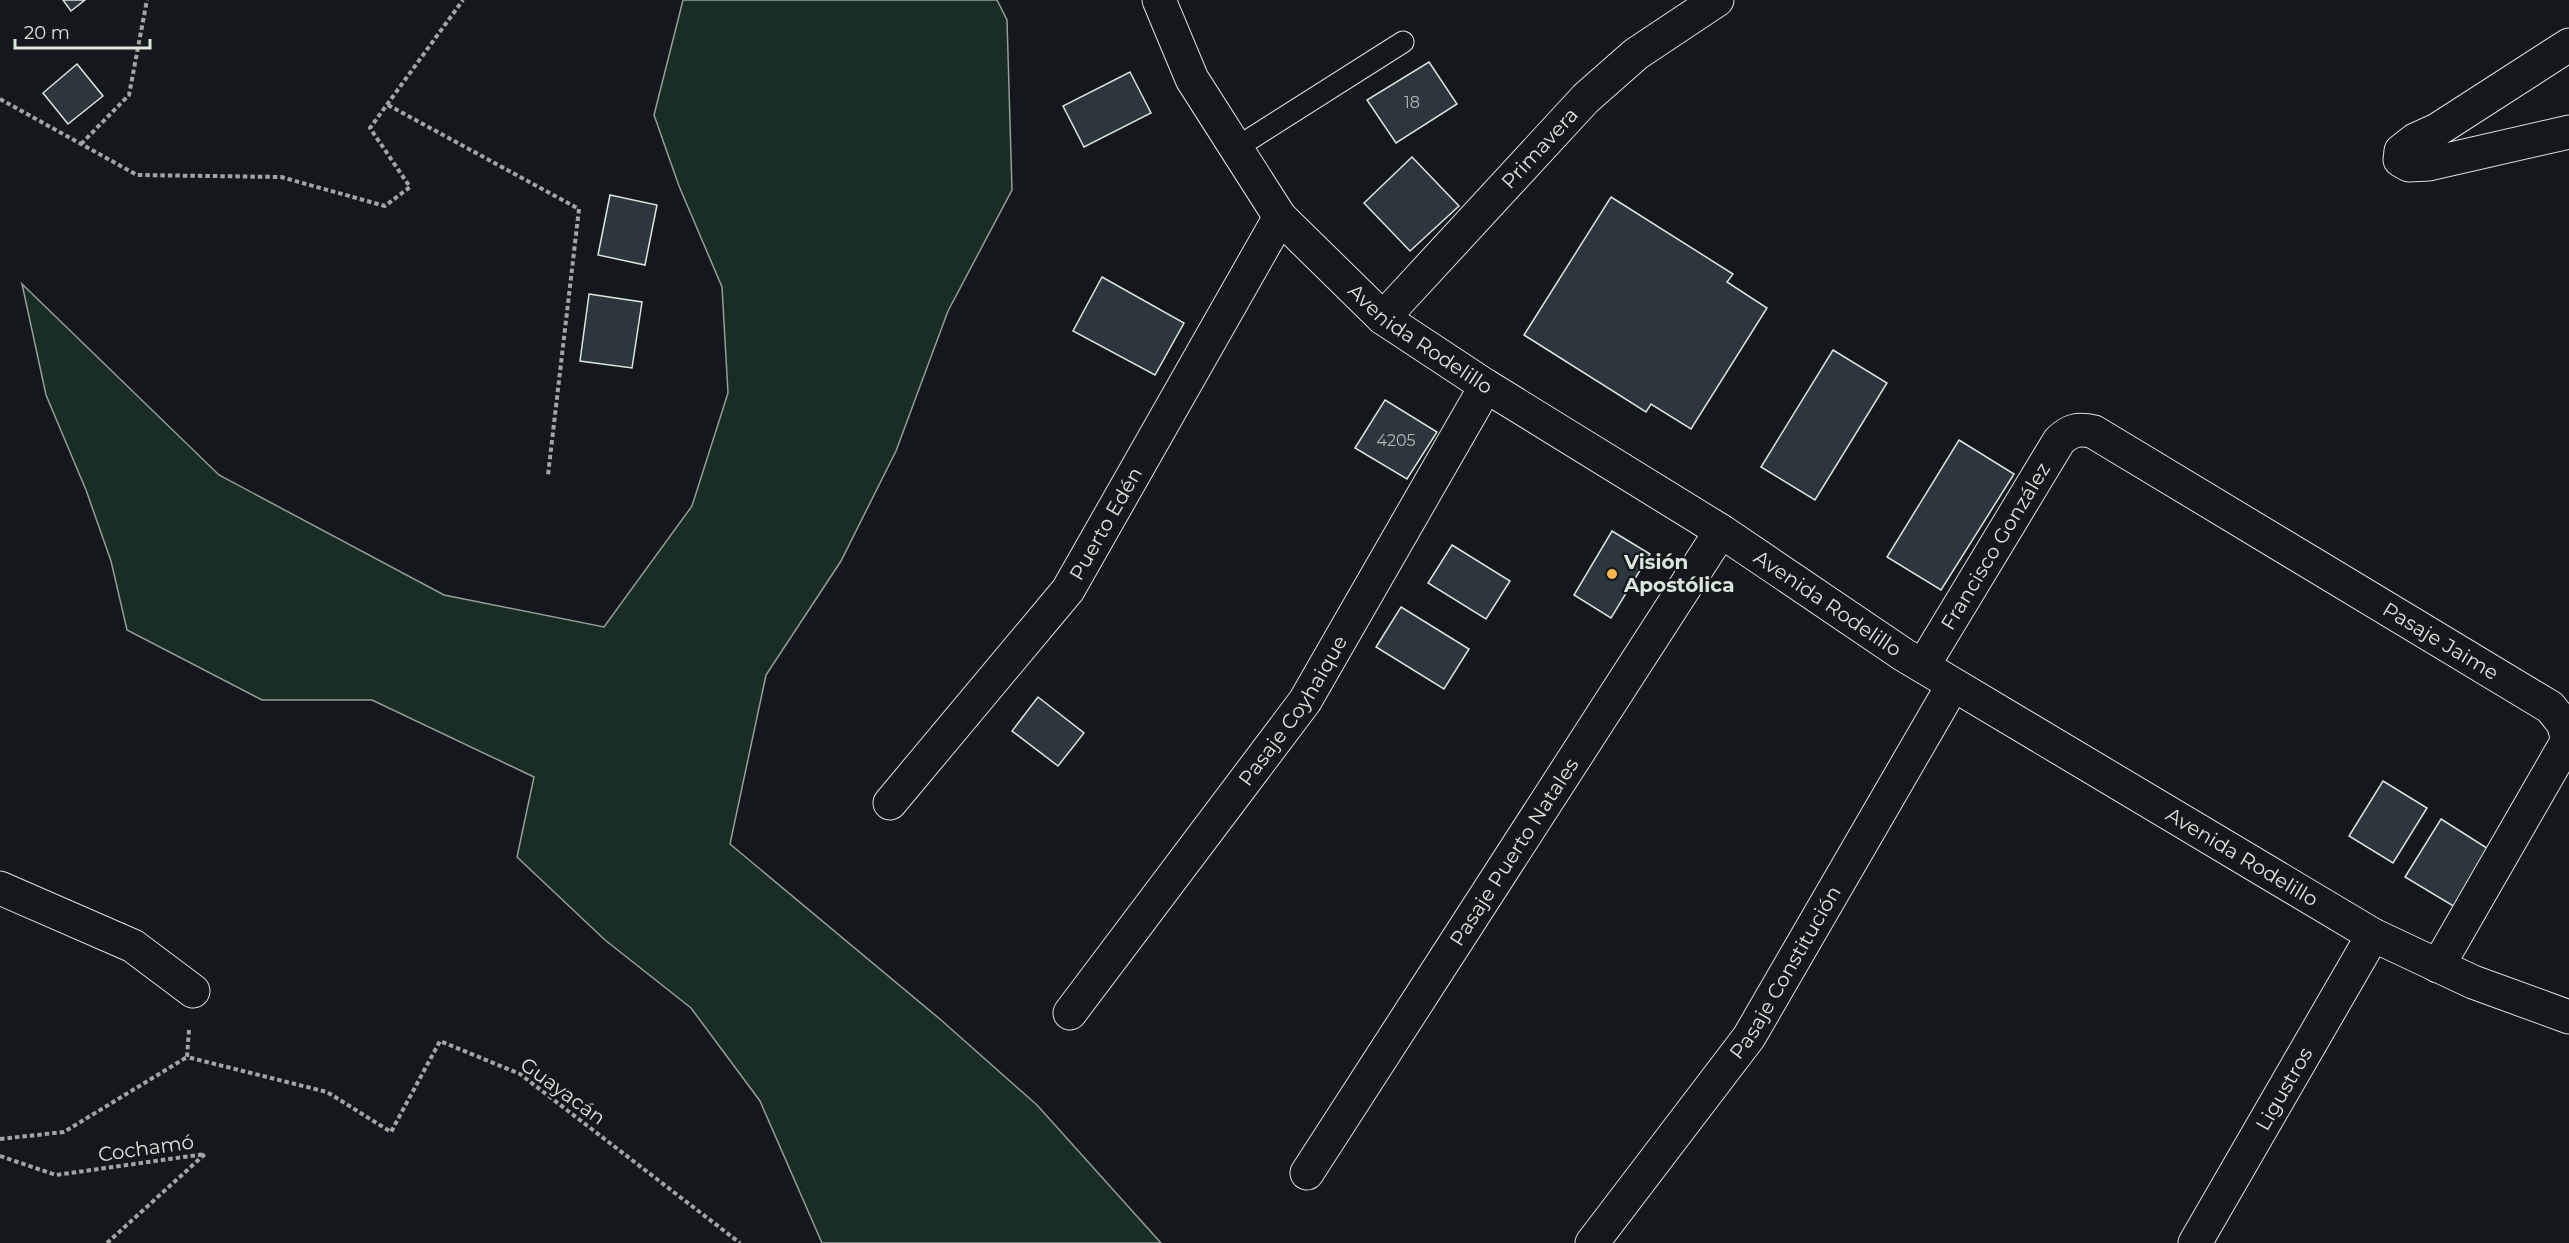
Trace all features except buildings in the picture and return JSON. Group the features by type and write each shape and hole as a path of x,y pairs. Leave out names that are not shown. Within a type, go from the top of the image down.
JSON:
{"street":[{"name":"Avenida Rodelillo","path":"1159,0 1192,79 1280,217 1383,318 1486,386 1721,531 1904,656 2373,935 2438,966 2569,1017"},
{"name":"Primavera","path":"1383,318 1586,98 1636,54 1676,9 1717,0"},
{"path":"2569,45 2437,130 2415,140 2401,151 2400,160 2409,165 2429,164 2569,132"},
{"name":"Puerto Edén","path":"890,803 1068,590 1280,217"},
{"name":"Pasaje Coyhaique","path":"1070,1013 1305,701 1486,386"},
{"name":"Pasaje Jaime","path":"2073,430 2084,429 2094,432 2550,707 2558,715 2568,740 2438,966"},
{"name":"Francisco González","path":"1923,666 2059,441 2073,430"},
{"name":"Pasaje Puerto Natales","path":"1307,1173 1721,531"},
{"name":"Pasaje Constitución","path":"1592,1243 1749,1037 1953,685"},
{"path":"0,888 133,946 193,991"},
{"name":"Ligustros","path":"2195,1243 2373,935"}],"lane":[{"path":"1236,148 1403,42"}],"path":[{"path":"81,144 129,95 147,0"},
{"path":"0,99 137,175 281,177 385,206 410,187 370,128 463,0"},
{"path":"388,105 579,209 548,474"},
{"path":"187,1057 193,991"},
{"name":"Guayacán","path":"187,1057 327,1092 391,1132 441,1041 520,1074 740,1243"},
{"name":"Cochamó","path":"0,1139 64,1132 187,1057"},
{"name":"Cochamó","path":"0,1156 56,1175 205,1154 107,1243"}],"green space":[{"path":"683,0 997,0 1007,20 1012,190 948,311 896,451 841,561 766,675 730,844 941,1020 1037,1105 1161,1243 822,1243 760,1101 691,1008 605,940 517,857 534,777 372,700 262,700 127,630 111,561 86,490 46,395 22,284 219,475 444,595 604,627 692,506 728,393 722,287 679,186 654,115"}],"place":[{"name":"Visión Apostólica","path":"1612,574"}]}
